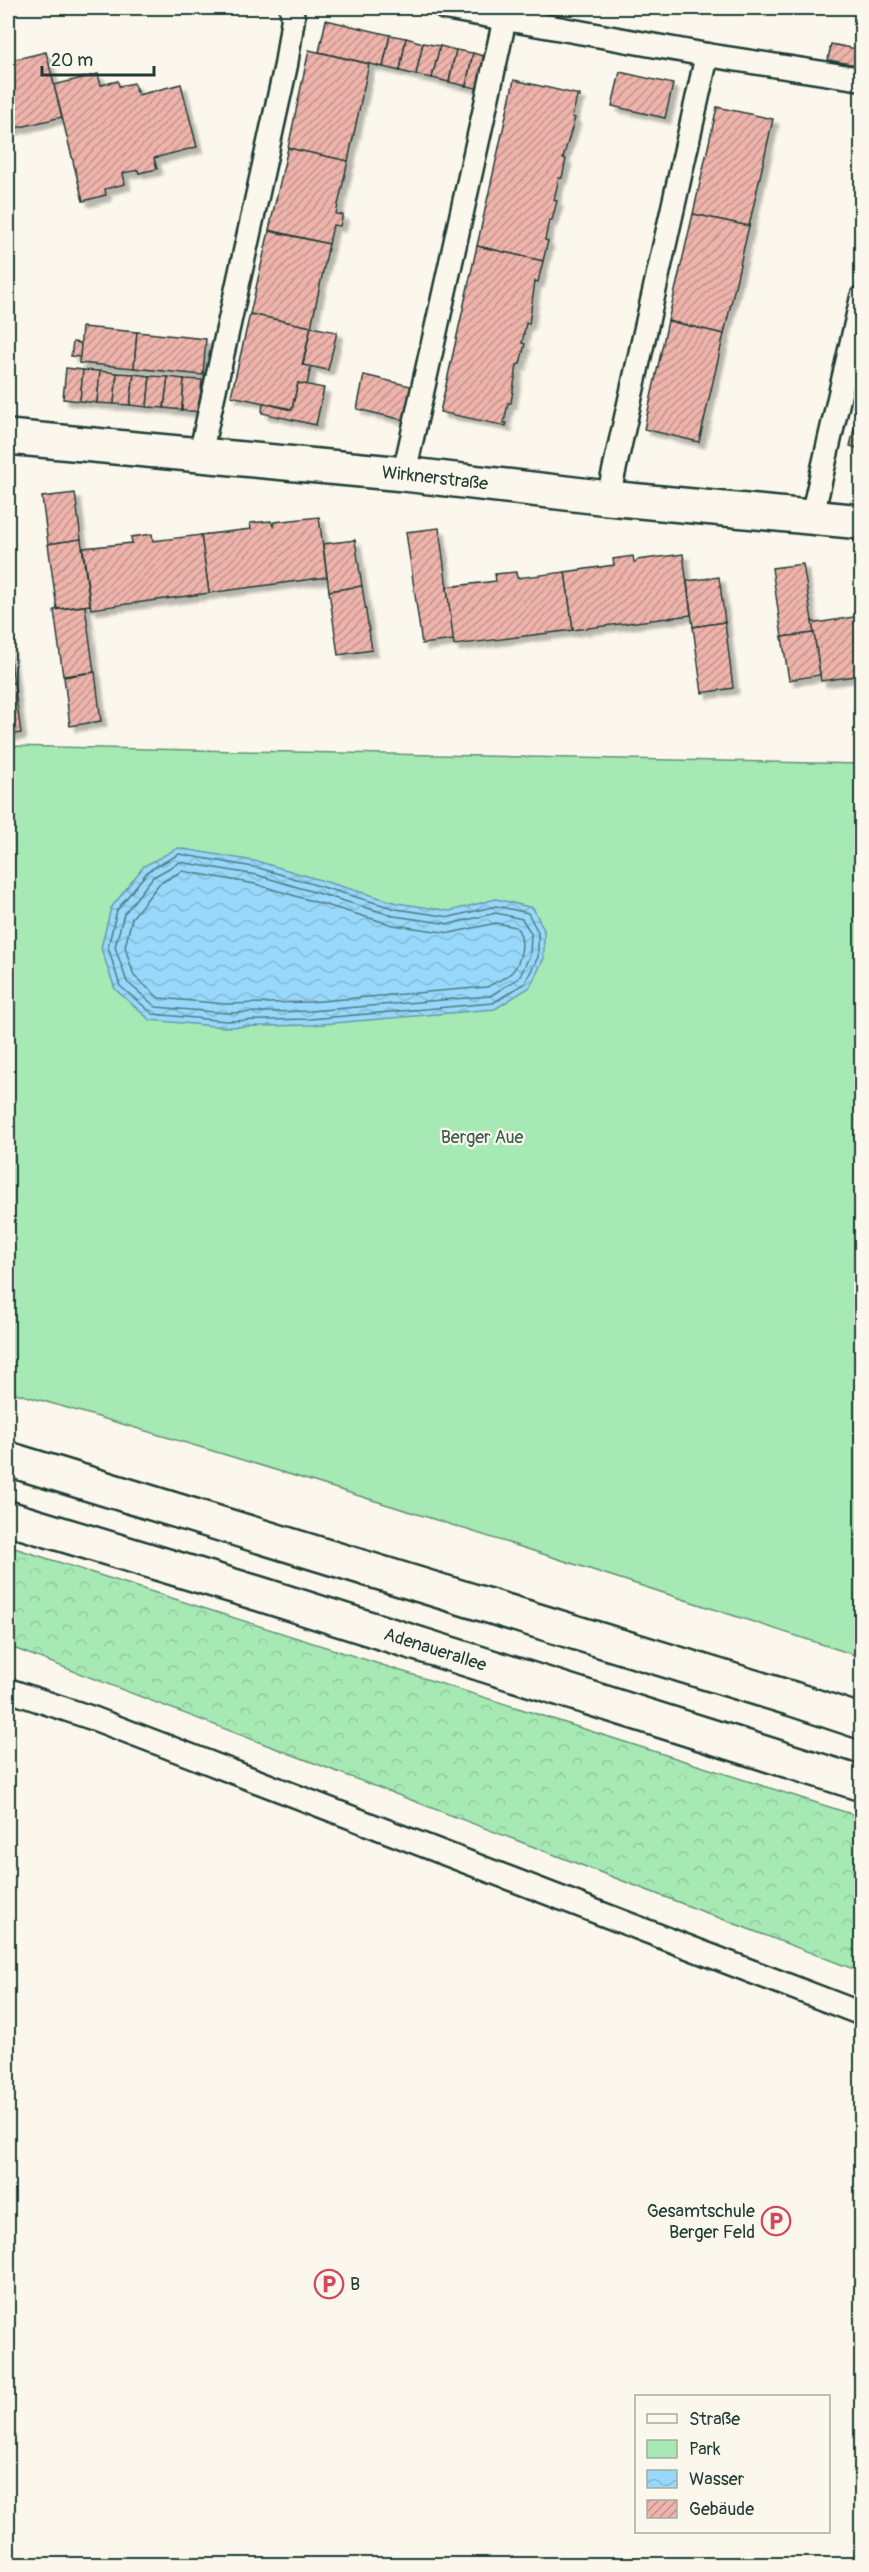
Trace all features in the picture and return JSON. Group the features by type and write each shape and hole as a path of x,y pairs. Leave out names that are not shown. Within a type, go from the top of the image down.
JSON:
{"main road":[{"name":"Wirknerstraße","path":"8,437 404,474 608,498 861,522"},
{"path":"8,1459 861,1722"},
{"name":"Adenauerallee","path":"8,1518 260,1594 861,1784"}],"lane":[{"path":"200,456 285,65 293,18 291,8"},
{"path":"445,8 707,55 861,78"},
{"path":"404,474 505,18"},
{"path":"608,498 707,55"},
{"path":"812,517 861,297"},
{"path":"8,1690 116,1727 861,2014"}],"green space":[{"name":"Berger Aue","path":"8,746 861,764 861,1657 329,1487 8,1391"},
{"path":"8,1546 861,1817 861,1972 8,1646"}],"water":[{"path":"178,848 260,862 397,903 450,911 496,899 533,908 544,930 544,958 530,987 495,1009 311,1025 225,1027 150,1020 115,989 101,948 111,908 144,866"}],"building":[{"path":"326,20 390,35 383,67 319,52"},
{"path":"390,35 406,38 400,71 383,67"},
{"path":"406,38 423,43 416,75 400,71"},
{"path":"423,43 440,46 432,78 416,75"},
{"path":"831,44 862,50 862,66 828,60"},
{"path":"440,46 456,50 449,82 432,78"},
{"path":"309,50 369,64 348,161 288,148"},
{"path":"456,50 473,53 466,86 449,82"},
{"path":"46,52 62,117 8,130 8,61"},
{"path":"473,53 490,58 482,89 466,86"},
{"path":"620,72 673,84 665,118 612,106"},
{"path":"98,74 101,85 118,81 119,86 134,83 138,95 181,84 197,147 154,158 157,169 139,173 138,170 123,173 125,184 105,189 106,195 83,201 54,85"},
{"path":"514,80 580,95 577,97 572,117 575,118 563,158 566,159 562,178 559,178 554,200 557,201 552,220 549,220 545,240 548,241 543,261 477,246"},
{"path":"717,107 773,119 749,226 693,214"},
{"path":"288,148 348,161 336,214 343,215 340,226 333,225 329,244 269,230"},
{"path":"693,214 749,226 724,334 668,321"},
{"path":"269,231 329,244 311,327 250,314"},
{"path":"477,246 543,261 538,282 535,281 529,324 526,323 522,343 525,344 520,364 517,365 511,403 508,403 504,423 507,423 506,426 440,412"},
{"path":"250,314 311,327 302,365 311,366 307,385 298,383 292,409 231,396"},
{"path":"668,321 724,334 699,442 644,429"},
{"path":"82,327 137,332 134,368 79,363"},
{"path":"311,327 337,332 328,370 303,365"},
{"path":"137,332 206,339 203,375 134,368"},
{"path":"73,342 81,343 80,357 71,356"},
{"path":"66,368 83,370 80,401 63,399"},
{"path":"83,370 100,371 97,403 80,401"},
{"path":"100,371 117,373 114,404 97,403"},
{"path":"117,373 134,374 130,405 114,404"},
{"path":"134,374 150,376 147,407 130,405"},
{"path":"364,375 415,387 408,421 357,409"},
{"path":"150,376 168,377 164,408 147,407"},
{"path":"168,377 184,379 182,410 164,408"},
{"path":"184,379 202,380 199,412 182,410"},
{"path":"298,383 324,388 316,425 262,413 263,403 292,410"},
{"path":"862,395 862,449 850,446"},
{"path":"75,493 81,539 48,544 42,497"},
{"path":"319,517 327,577 209,593 201,535 251,529 250,523 271,521 273,526 274,522"},
{"path":"439,528 454,640 422,644 406,532"},
{"path":"152,534 153,541 201,535 209,593 91,609 83,548 132,543 131,537"},
{"path":"81,539 90,605 57,609 48,544"},
{"path":"355,540 362,586 329,591 323,544"},
{"path":"683,554 691,615 573,630 565,572 614,565 613,559 633,556 636,562 637,560"},
{"path":"803,564 814,633 782,637 772,568"},
{"path":"516,572 517,578 565,572 573,630 454,645 447,587 496,581 495,574"},
{"path":"719,577 725,622 693,627 687,581"},
{"path":"362,586 372,650 338,655 329,591"},
{"path":"85,606 94,672 63,676 54,610"},
{"path":"859,611 862,611 862,675 821,681 812,621 816,623 860,616"},
{"path":"725,622 733,688 702,693 693,627"},
{"path":"814,633 820,675 789,680 782,637"},
{"path":"8,636 14,683 8,684"},
{"path":"95,672 101,721 70,726 64,677"},
{"path":"14,683 21,733 8,735 8,684"}],"place":[{"name":"Gesamtschule Berger Feld","path":"776,2221"},
{"name":"B","path":"329,2284"}]}
